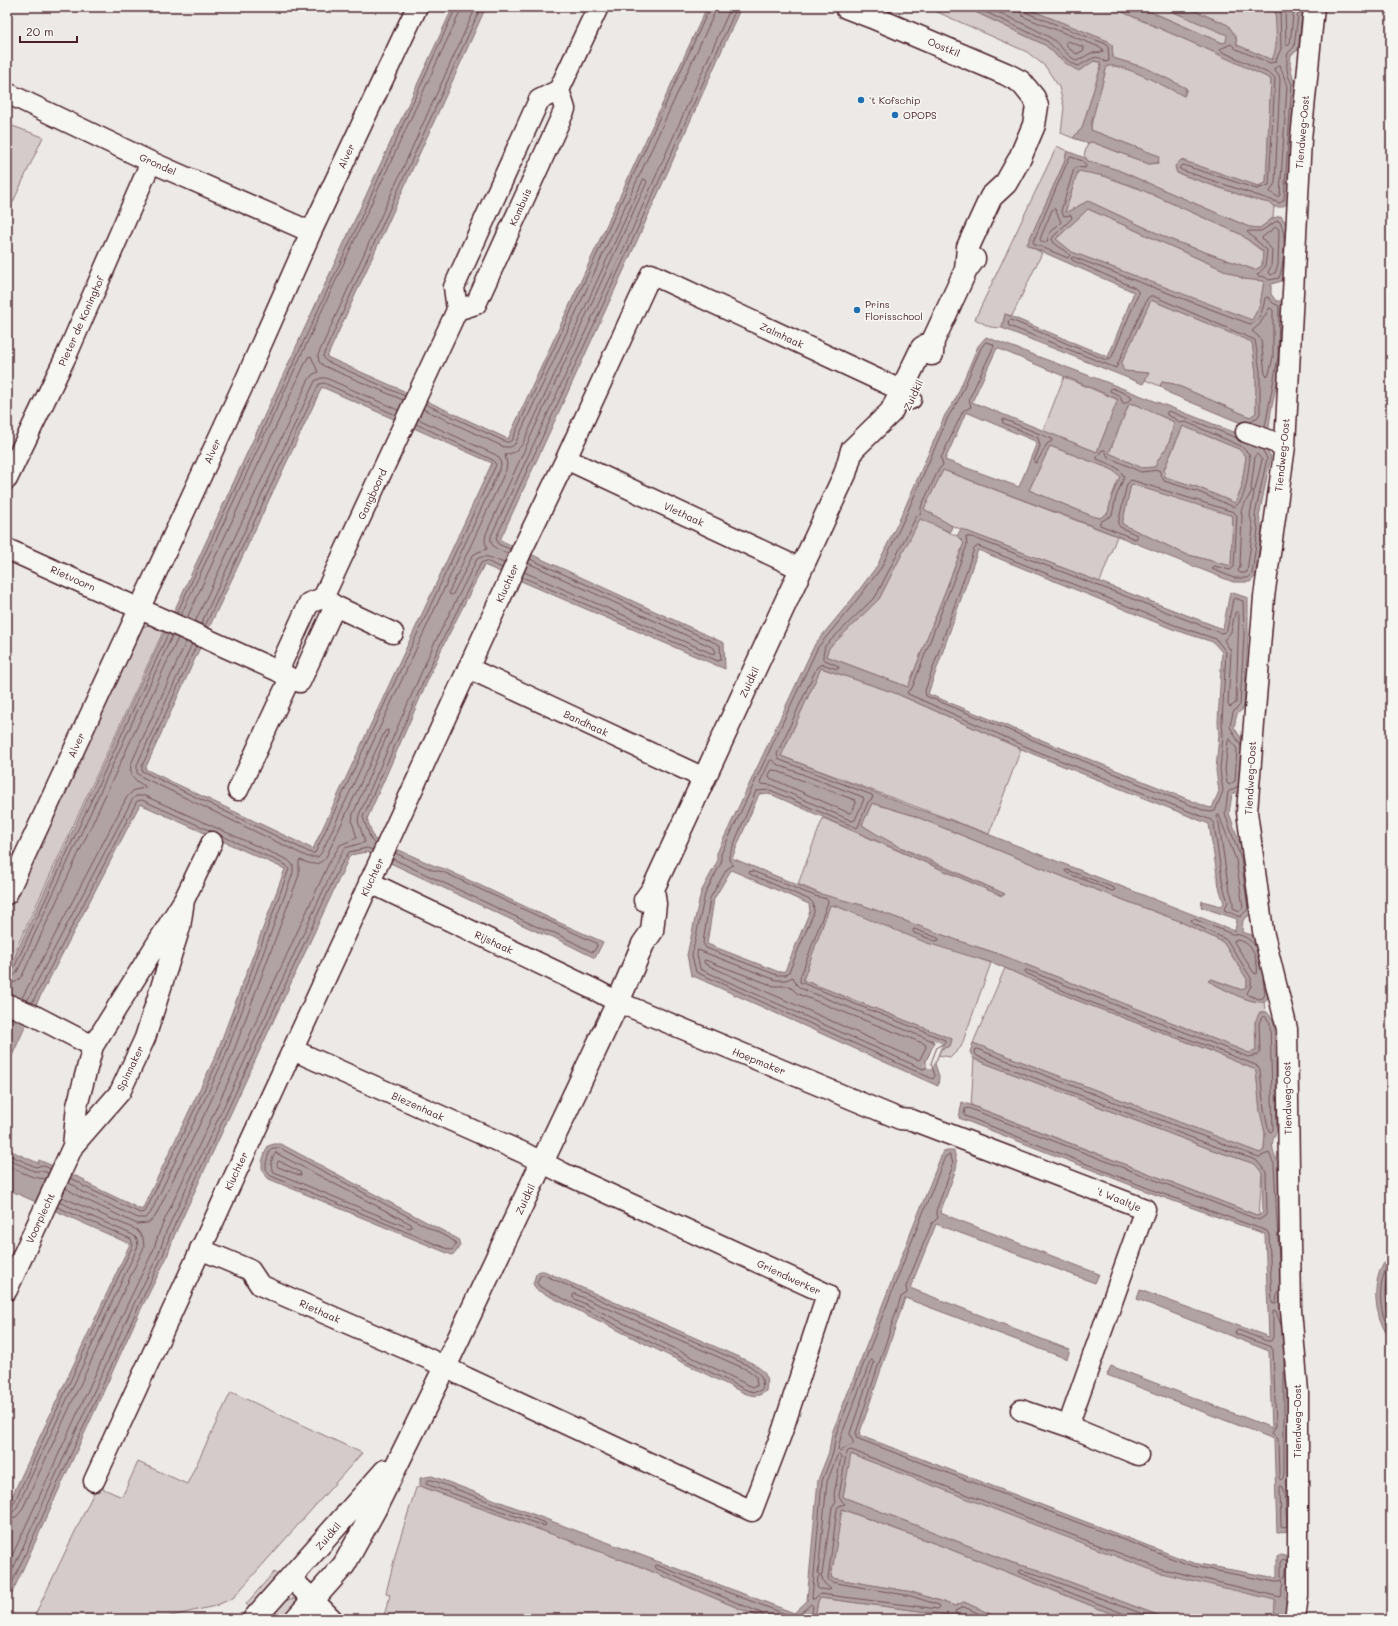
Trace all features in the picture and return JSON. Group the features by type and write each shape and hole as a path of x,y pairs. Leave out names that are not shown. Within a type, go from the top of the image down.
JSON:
{"street":[{"name":"Alver","path":"7,894 246,379 311,232 417,7"},
{"path":"457,310 454,287 539,100 559,90 598,7"},
{"name":"Oostkil","path":"846,7 874,12 1006,74 1021,82 1034,98"},
{"name":"Tiendweg-Oost","path":"1296,1619 1298,1596 1298,1392 1291,1296 1287,1029 1263,931 1247,812 1301,139 1314,7"},
{"name":"Kombuis","path":"457,310 476,304 564,109 559,90"},
{"name":"Grondel","path":"7,93 151,162 311,232"},
{"name":"Zuidkil","path":"296,1619 344,1565 375,1509 445,1367 618,1002 643,944 640,929 643,903 653,889 845,474 852,450 906,396 922,348 933,341 966,270 980,251 1001,204 1006,183 1020,158 1034,125 1037,106 1034,98"},
{"name":"Pieter de Koninghof","path":"7,479 68,352 151,162"},
{"name":"Zalmhaak","path":"651,274 894,387 906,396"},
{"name":"Kluchter","path":"94,1481 372,875 651,274"},
{"name":"Gangboord","path":"329,602 402,430 457,310"},
{"path":"1246,432 1277,444"},
{"name":"Vlethaak","path":"566,459 801,568"},
{"name":"Rietvoorn","path":"7,549 139,608"},
{"path":"238,790 284,675 309,603 329,602 393,634"},
{"path":"139,608 284,675"},
{"name":"Bandhaak","path":"468,668 704,778"},
{"name":"Spinnaker","path":"73,1146 77,1106 93,1046 184,900 212,842"},
{"name":"Rijshaak","path":"372,875 618,1002"},
{"name":"Spinnaker","path":"73,1146 120,1092 145,1038 180,927 184,900"},
{"name":"Hoepmaker","path":"618,1002 900,1119"},
{"path":"7,1004 35,1016 93,1046"},
{"name":"Biezenhaak","path":"293,1050 543,1162"},
{"name":"'t Waaltje","path":"900,1119 912,1120 1146,1209 1068,1426"},
{"name":"Voorplecht","path":"7,1290 73,1146"},
{"name":"Griendwerker","path":"543,1162 563,1173 827,1294 782,1432 752,1511"},
{"name":"Riethaak","path":"200,1249 250,1270 260,1285 445,1367 752,1511"},
{"path":"1021,1410 1068,1426 1138,1455"},
{"name":"Zuidkil","path":"254,1619 402,1452"},
{"path":"291,1578 332,1619"}],"shaded area":[{"path":"926,7 965,7 1045,45 1058,58 1100,62 1101,66 1082,128 1073,138 1061,133 1064,107 1059,87 1045,66 1027,52"},
{"path":"1023,7 1111,7 1271,79 1266,183 1258,186 1181,160 1175,166 1177,173 1252,199 1270,203 1274,207 1273,218 1260,228 1249,227 1118,170 1088,161 1084,155 1088,143 1092,142 1149,164 1158,163 1159,156 1091,130 1092,120 1107,66 1115,66 1135,72 1184,96 1187,89 1146,68 1113,58 1112,45 1108,41"},
{"path":"1140,7 1162,7 1228,35 1226,42 1223,43"},
{"path":"1186,7 1276,7 1275,15 1285,54 1272,60 1237,45 1236,37 1228,25"},
{"path":"7,124 43,137 7,215"},
{"path":"1057,146 1067,151 1064,163 1027,245 1042,253 1012,316 1005,314 1002,328 990,327 975,319"},
{"path":"1078,170 1104,176 1140,189 1240,234 1263,252 1262,266 1255,270 1174,241 1088,201 1065,213"},
{"path":"1088,209 1244,279 1264,281 1260,305 1252,321 1072,252 1056,239"},
{"path":"1151,300 1252,342 1256,372 1256,414 1250,417 1174,384 1162,382 1160,386 1145,380 1149,373 1123,371 1121,364"},
{"path":"1064,377 1118,400 1097,452 1043,431"},
{"path":"1129,404 1135,404 1174,422 1171,437 1155,467 1142,468 1109,453"},
{"path":"1183,426 1239,449 1246,457 1241,490 1235,503 1197,487 1165,477 1164,470"},
{"path":"1050,446 1111,469 1120,476 1112,496 1108,513 1100,518 1092,516 1029,490"},
{"path":"943,470 1117,536 1100,582 950,525 924,509"},
{"path":"1131,484 1233,515 1231,566 1185,554 1122,524"},
{"path":"920,518 957,536 964,543 908,687 826,656 829,648 879,599"},
{"path":"149,625 163,632 7,968 7,910 135,629"},
{"path":"821,668 895,693 1021,749 989,834 781,756"},
{"path":"872,803 912,815 1086,886 1177,920 1223,942 1247,979 1247,986 1242,990 1212,979 1208,981 1243,998 1257,1002 1264,1002 1265,1012 1260,1012 1255,1022 1256,1051 1249,1053 999,954 959,941 862,905 830,898 798,884 823,818 1002,896 1005,894 883,839 862,825"},
{"path":"830,905 991,963 961,1047 951,1057 938,1055 941,1049 950,1046 952,1039 803,980"},
{"path":"1005,968 1076,1000 1206,1049 1256,1070 1260,1111 1265,1133 1264,1150 1260,1153 1246,1148 973,1043"},
{"path":"974,1059 1210,1149 1255,1164 1262,1172 1259,1216 971,1105"},
{"path":"231,1392 362,1453 233,1598 215,1606 158,1619 33,1619 97,1486 122,1497 138,1462 187,1484"},
{"path":"850,1454 1221,1586 1276,1600 1274,1619 1168,1619 1038,1570 1013,1563 843,1497"},
{"path":"420,1486 639,1566 764,1619 383,1619 390,1595 386,1593 397,1548 416,1488"},
{"path":"841,1509 947,1548 1125,1619 1001,1619 964,1602 955,1606 912,1592 831,1578"},
{"path":"274,1572 282,1579 254,1611 246,1604"},
{"path":"294,1598 299,1599 287,1619 263,1619 279,1603"},
{"path":"820,1598 943,1614 960,1619 815,1619 818,1601"}],"water":[{"path":"453,7 486,7 327,357 508,439 707,7 741,7 628,261 500,540 724,643 725,669 484,565 441,650 367,819 374,839 445,869 603,942 595,958 553,937 542,934 367,852 350,855 174,1236 167,1257 140,1311 7,1604 7,1507 130,1244 7,1189 7,1149 38,1163 39,1160 85,1180 84,1182 142,1210 216,1055 285,869 140,804 30,1016 7,1067 7,973","holes":["322,387 492,463 313,849 145,769 207,632"]},
{"path":"965,7 1023,7 1108,41 1112,45 1113,58 1146,68 1186,88 1184,96 1157,82 1124,68 1107,66 1091,124 1091,130 1159,156 1158,163 1149,164 1092,142 1088,143 1073,138 1082,128 1101,66 1100,62 1094,61 1079,71 1064,62 1045,45"},
{"path":"1111,7 1140,7 1222,43 1226,42 1227,35 1162,7 1186,7 1228,25 1236,37 1237,45 1272,60 1276,47 1276,7 1303,7 1298,50 1291,55 1290,64 1293,79 1296,81 1288,203 1282,207 1274,207 1270,203 1252,199 1177,173 1175,166 1181,160 1258,186 1266,183 1271,79"},
{"path":"1067,151 1085,158 1088,161 1118,170 1249,227 1260,228 1273,218 1281,216 1288,226 1287,267 1282,281 1271,284 1271,294 1276,301 1283,301 1282,358 1271,411 1266,450 1271,456 1259,516 1262,529 1255,577 1250,582 1233,582 1090,525 943,470 924,509 952,526 950,532 920,519 879,599 829,648 826,656 908,687 964,543 957,536 961,529 1223,629 1230,592 1248,598 1248,636 1244,708 1237,714 1234,727 1246,746 1244,788 1232,794 1229,813 1245,858 1253,912 1243,920 1242,932 1252,935 1260,946 1269,996 1265,1002 1258,1002 1243,998 1208,981 1211,979 1242,990 1247,986 1247,979 1223,942 1177,920 1086,886 912,815 872,803 862,825 914,854 1005,894 1002,896 768,793 759,794 732,858 817,893 862,905 999,954 1249,1053 1256,1051 1255,1022 1260,1012 1267,1012 1274,1021 1277,1131 1272,1143 1273,1151 1278,1163 1284,1287 1280,1296 1280,1309 1288,1333 1288,1473 1286,1483 1289,1492 1291,1531 1277,1532 1274,1439 1107,1375 1111,1366 1272,1428 1269,1351 1137,1299 1140,1290 1269,1337 1265,1234 1154,1194 959,1118 962,1102 1259,1216 1263,1212 1262,1173 1255,1164 1210,1149 974,1059 970,1052 973,1043 1260,1153 1264,1150 1265,1133 1260,1111 1256,1070 1206,1049 1076,1000 996,964 927,943 836,906 830,905 803,980 952,1039 950,1046 941,1049 935,1064 939,1076 938,1086 691,975 687,955 701,892 717,862 717,853 815,644 877,566 903,512 945,415 955,400 978,346 986,337 1249,438 1255,429 1169,393 1160,386 1162,382 1174,384 1250,417 1256,413 1256,372 1252,342 1151,300 1121,364 1124,371 1149,373 1143,384 1002,328 1005,314 1108,357 1134,292 1027,245 1064,163","holes":["1078,171 1104,176 1140,189 1240,234 1263,251 1262,266 1255,270 1174,241 1088,201 1065,213","1088,209 1244,279 1264,281 1260,305 1252,320 1072,252 1056,239","997,348 1118,399 1097,452 972,402","1129,404 1135,404 1174,422 1168,444 1155,467 1142,468 1109,453","966,412 1035,441 1036,445 1019,487 945,460","1183,426 1239,449 1246,457 1241,490 1235,503 1197,487 1165,477 1164,469","1050,446 1111,469 1120,476 1112,496 1108,513 1100,518 1029,490","1131,484 1233,516 1231,566 1185,554 1122,524","978,550 1175,630 1213,642 1222,652 1218,722 1219,735 1216,770 1219,791 1212,808 928,694","821,668 895,693 1033,754 1209,824 1219,887 1224,903 1221,906 1202,901 1201,907 1237,919 1235,931 967,826 912,807 781,756","731,870 809,904 810,911 785,971 779,972 707,944 714,899"]},
{"path":"281,1144 458,1239 460,1245 456,1252 452,1255 269,1179 263,1172 262,1163 268,1146"},
{"path":"943,1151 954,1151 957,1163 940,1213 1099,1274 1095,1283 936,1224 910,1288 1070,1350 1067,1359 905,1298 859,1435 1193,1563 1277,1578 1277,1557 1280,1555 1289,1557 1289,1578 1285,1590 1287,1605 1285,1619 1274,1619 1275,1600 1157,1572 851,1454 843,1497 1013,1563 1038,1570 1168,1619 1125,1619 947,1548 842,1509 831,1578 912,1592 955,1606 964,1602 1001,1619 960,1619 943,1614 820,1598 818,1601 815,1619 764,1619 639,1566 420,1486 420,1478 432,1476 794,1613 807,1601 818,1480 829,1452 832,1433"},
{"path":"1391,1252 1391,1340 1379,1315 1376,1287 1381,1268"},
{"path":"539,1271 544,1271 752,1363 765,1374 767,1381 766,1391 760,1395 748,1395 537,1290 533,1284 536,1274"}],"pier":[{"path":"934,1040 942,1044 932,1069 924,1066"}],"place":[{"name":"'t Kofschip","path":"861,100"},
{"name":"OPOPS","path":"895,115"},
{"name":"Prins Florisschool","path":"857,310"}]}
